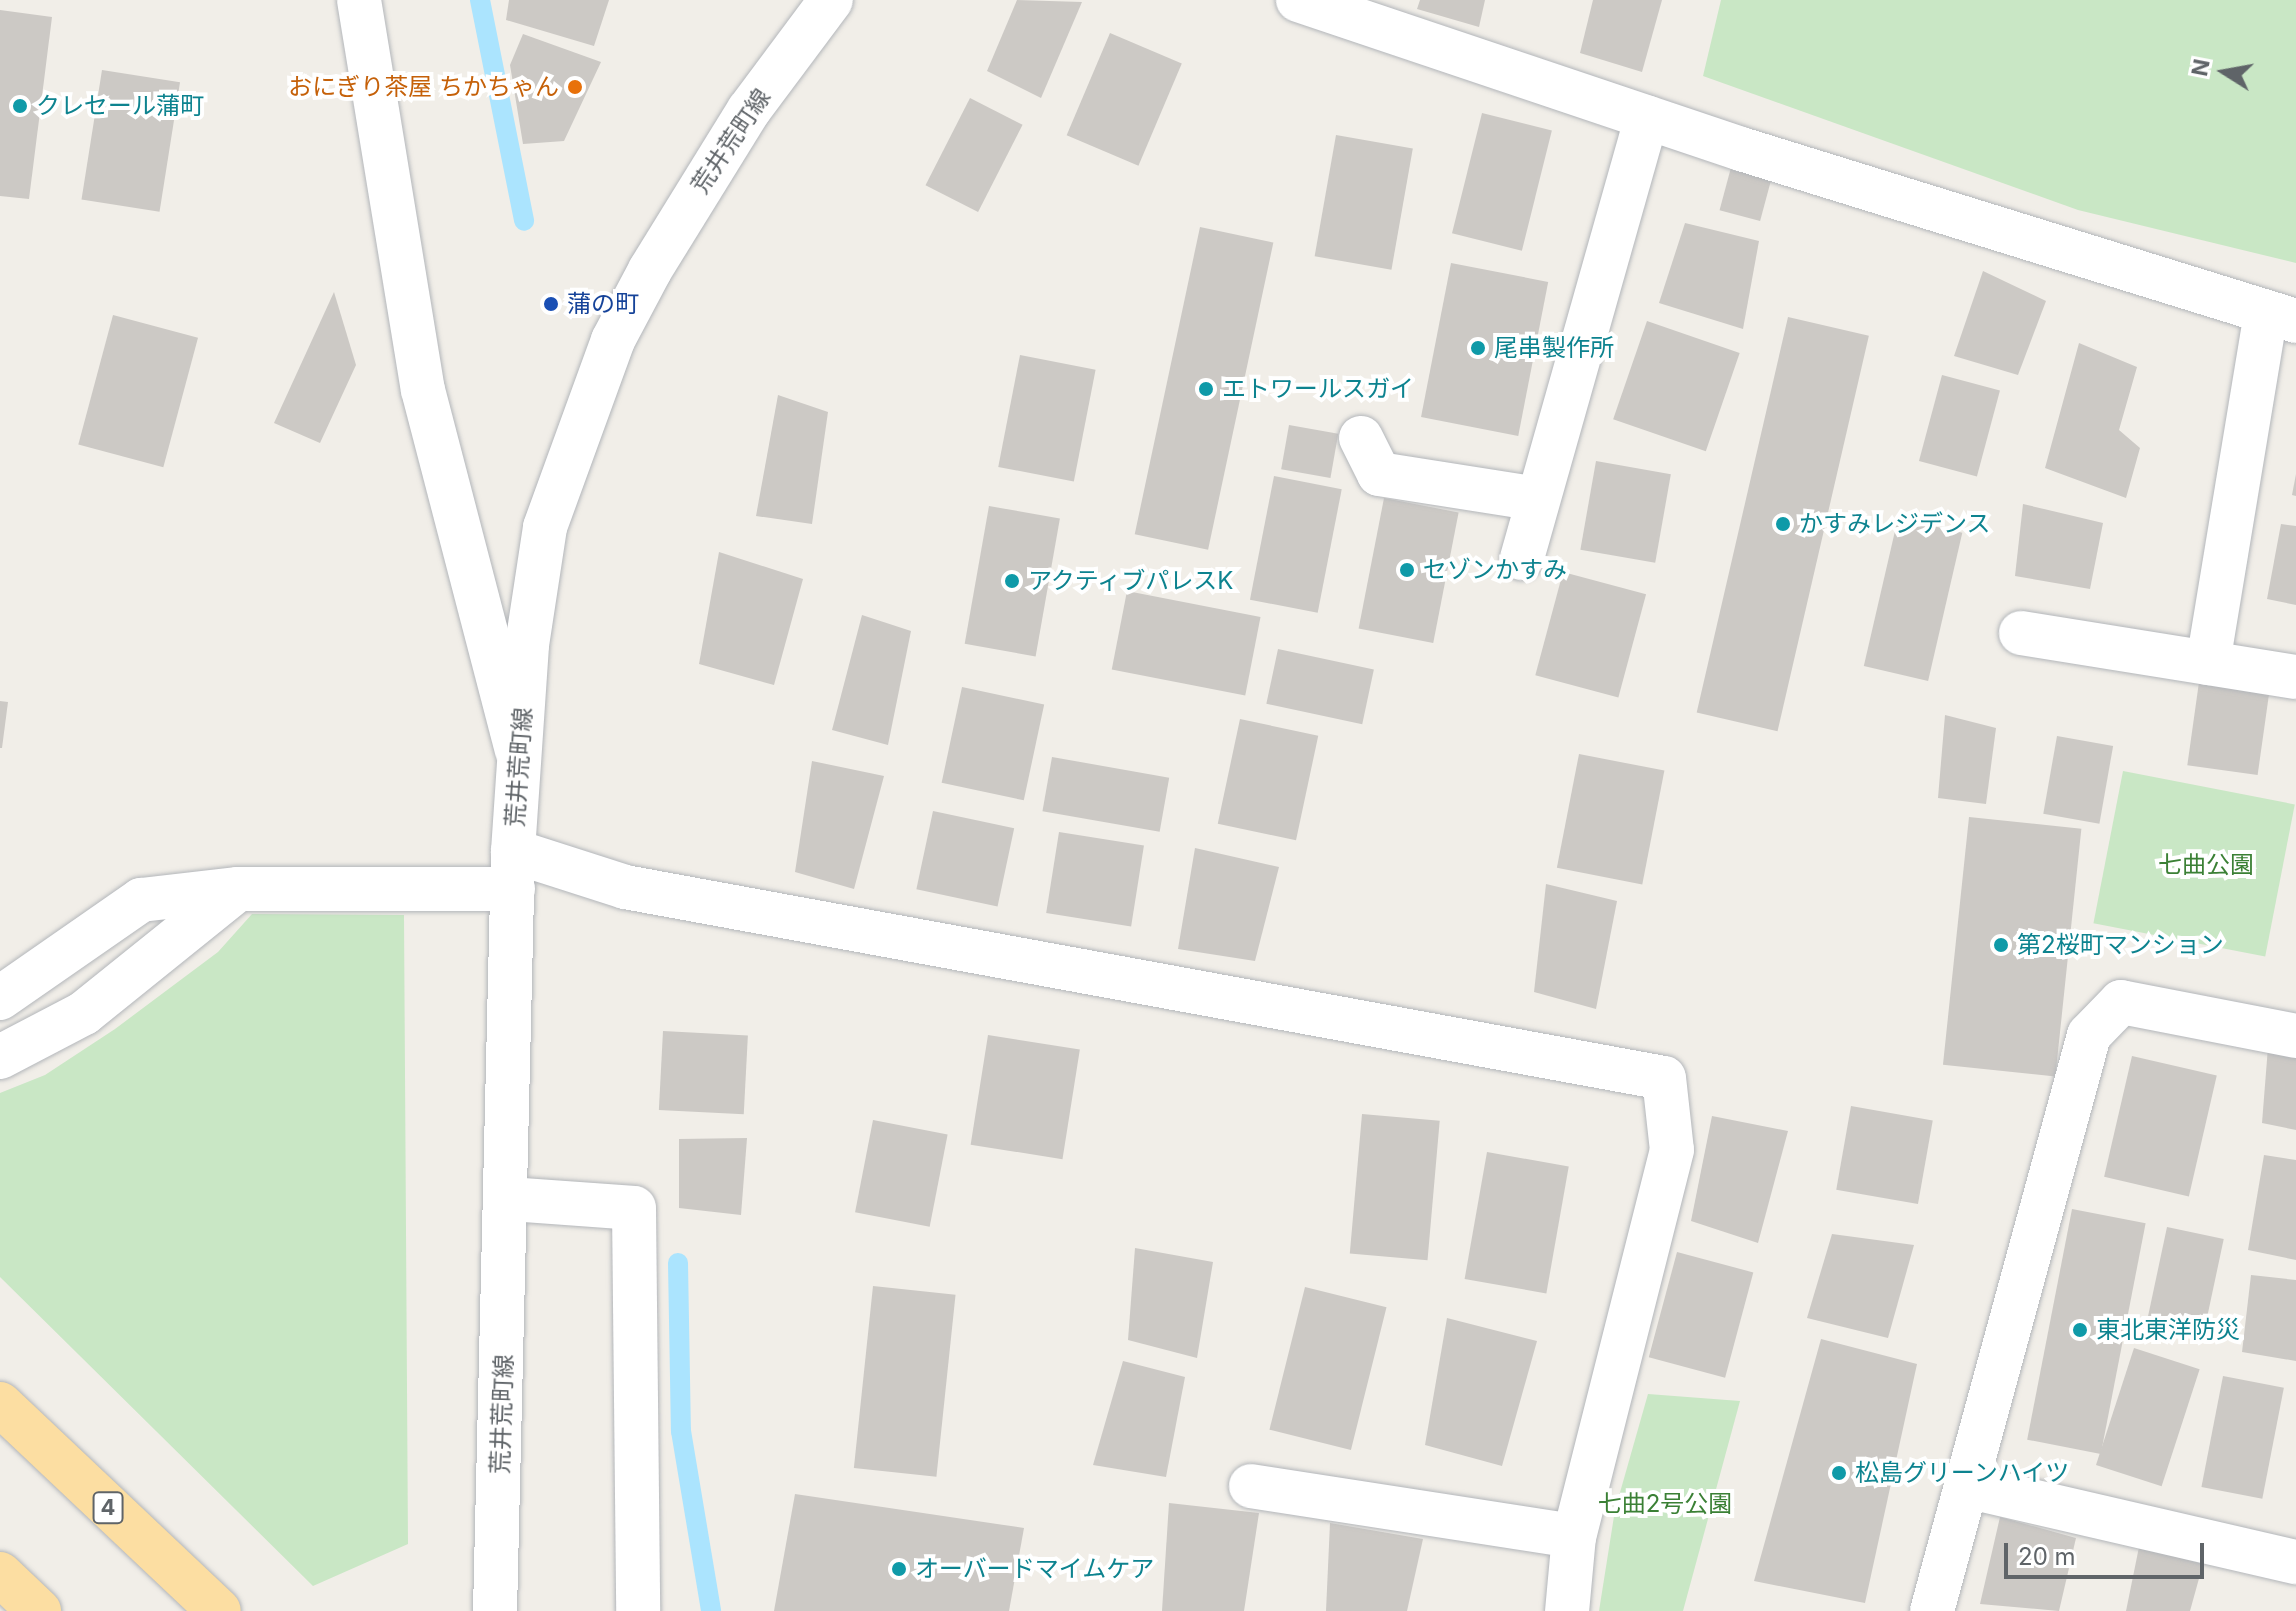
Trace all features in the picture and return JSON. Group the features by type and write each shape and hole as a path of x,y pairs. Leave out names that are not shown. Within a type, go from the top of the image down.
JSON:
{"highway":[{"name":"4","path":"0,1404 219,1611"},
{"path":"0,1574 39,1611"}],"street":[{"path":"359,0 423,390 520,764"},
{"name":"荒井荒町線","path":"495,1611 509,1199 513,870 520,764 545,527 613,340 698,189 831,0"},
{"path":"1298,0 1647,117 2281,317 2208,663"},
{"path":"1522,558 1647,117"},
{"path":"1361,438 1379,474 1538,499"},
{"path":"2021,633 2296,677"},
{"path":"0,998 141,900 238,889 513,870 625,887 1664,1078 1672,1150 1574,1536 1567,1611"},
{"path":"0,1057 84,1013 238,889"},
{"path":"1932,1611 2089,1035 2121,1002 2296,1036"},
{"path":"509,1199 634,1208 638,1611"},
{"path":"1251,1486 1574,1536"},
{"path":"1966,1486 2296,1562"}],"green space":[{"path":"1721,0 2296,0 2296,263 2078,210 1703,76"},
{"name":"七曲公園","path":"2123,771 2295,804 2265,957 2093,923"},
{"path":"252,914 404,915 408,1544 313,1586 0,1277 0,1093 45,1075 115,1029 218,952"},
{"name":"七曲2号公園","path":"1648,1394 1740,1401 1683,1611 1599,1611 1615,1510"}],"building":[{"path":"509,0 609,0 594,46 506,20"},
{"path":"1017,0 1082,2 1041,98 987,71"},
{"path":"1420,0 1485,0 1479,27 1417,9"},
{"path":"1593,0 1662,0 1642,72 1580,53"},
{"name":"クレセール蒲町","path":"0,10 52,17 29,199 0,196"},
{"path":"1110,33 1182,63 1138,166 1067,135"},
{"path":"523,34 601,62 564,141 523,144 510,65"},
{"path":"102,70 180,82 160,212 82,199"},
{"path":"970,98 1023,125 978,212 926,185"},
{"path":"1482,113 1552,130 1522,251 1452,233"},
{"path":"1336,135 1413,149 1391,270 1315,256"},
{"path":"1733,160 1774,171 1760,221 1720,210"},
{"path":"1685,223 1759,241 1743,329 1659,303"},
{"name":"エトワールスガイ","path":"1200,227 1273,243 1208,550 1135,534"},
{"name":"尾串製作所","path":"1451,263 1548,282 1518,436 1421,417"},
{"path":"1983,271 2046,301 2018,375 1954,356"},
{"path":"334,292 356,365 320,443 274,423"},
{"path":"113,315 198,338 163,467 78,444"},
{"name":"かすみレジデンス","path":"1788,317 1869,336 1778,731 1697,713"},
{"path":"1647,321 1740,353 1706,451 1613,419"},
{"path":"2079,343 2137,367 2119,430 2140,448 2126,498 2045,468"},
{"path":"1020,355 1096,370 1074,482 998,467"},
{"path":"1942,375 2000,391 1977,476 1919,461"},
{"path":"778,395 828,412 812,524 756,516"},
{"path":"1289,425 1338,434 1330,478 1281,469"},
{"path":"1596,461 1671,474 1655,563 1580,550"},
{"path":"2296,474 2296,496 2292,495"},
{"path":"1274,476 1342,489 1318,613 1250,600"},
{"name":"セゾンかすみ","path":"1384,498 1459,513 1433,643 1359,629"},
{"path":"2023,504 2103,523 2090,589 2015,576"},
{"name":"アクティブパレスK","path":"989,506 1060,519 1036,656 965,644"},
{"path":"1898,518 1962,533 1928,681 1864,666"},
{"path":"2281,524 2296,526 2296,605 2267,599"},
{"path":"719,552 803,579 774,685 699,664"},
{"path":"1563,572 1646,594 1618,698 1535,675"},
{"path":"1127,591 1261,617 1245,695 1112,670"},
{"path":"862,615 911,631 888,745 832,730"},
{"path":"1278,649 1374,669 1362,724 1266,704"},
{"path":"2199,682 2269,692 2258,775 2187,765"},
{"path":"962,687 1044,704 1024,800 942,783"},
{"path":"0,701 8,702 2,748 0,748"},
{"path":"1945,715 1996,728 1986,804 1938,798"},
{"path":"1240,719 1318,736 1296,840 1218,824"},
{"path":"2057,736 2113,746 2099,824 2043,814"},
{"path":"1579,754 1664,771 1642,884 1557,868"},
{"path":"1052,757 1169,778 1160,832 1042,811"},
{"path":"812,761 884,776 854,889 795,872"},
{"path":"933,811 1014,828 998,907 916,889"},
{"name":"第2桜町マンション","path":"1969,817 2081,829 2055,1076 1943,1065"},
{"path":"1059,832 1144,845 1131,926 1046,913"},
{"path":"1195,848 1279,867 1255,961 1178,949"},
{"path":"1546,884 1617,901 1596,1009 1534,992"},
{"path":"663,1031 748,1035 744,1114 659,1110"},
{"path":"988,1035 1080,1050 1062,1159 971,1145"},
{"path":"2268,1047 2296,1052 2296,1130 2262,1123"},
{"path":"2132,1056 2217,1076 2189,1196 2104,1177"},
{"path":"1851,1106 1933,1120 1918,1204 1836,1190"},
{"path":"1362,1114 1440,1121 1428,1260 1350,1253"},
{"path":"1712,1116 1788,1131 1758,1243 1691,1221"},
{"path":"873,1120 948,1135 930,1227 855,1212"},
{"path":"747,1138 741,1215 679,1208 679,1139"},
{"path":"1487,1152 1569,1166 1546,1293 1465,1279"},
{"path":"2264,1155 2296,1160 2296,1260 2248,1250"},
{"name":"東北東洋防災","path":"2072,1209 2146,1223 2101,1454 2027,1440"},
{"path":"2167,1227 2224,1239 2203,1337 2146,1325"},
{"path":"1832,1234 1914,1245 1888,1338 1807,1318"},
{"path":"1135,1248 1213,1262 1197,1358 1128,1340"},
{"path":"1677,1252 1753,1272 1725,1378 1649,1357"},
{"path":"2251,1275 2296,1280 2296,1361 2242,1352"},
{"path":"873,1286 956,1295 936,1477 854,1468"},
{"path":"1305,1287 1387,1307 1351,1450 1269,1430"},
{"path":"1447,1318 1537,1341 1502,1466 1425,1445"},
{"name":"松島グリーンハイツ","path":"1821,1339 1917,1364 1865,1603 1754,1581"},
{"path":"2134,1348 2200,1369 2162,1486 2096,1465"},
{"path":"1123,1361 1185,1377 1166,1477 1093,1465"},
{"path":"2223,1376 2284,1388 2262,1499 2201,1487"},
{"name":"オーバードマイムケア","path":"795,1494 1024,1528 1009,1611 774,1611"},
{"path":"1169,1503 1259,1513 1244,1611 1162,1611"},
{"path":"2000,1517 2076,1538 2059,1611 1980,1604"},
{"path":"1330,1523 1423,1539 1407,1611 1326,1611"},
{"path":"2139,1547 2203,1564 2190,1611 2126,1611"}],"waterway":[{"path":"480,0 524,221"},
{"path":"678,1263 681,1431 711,1611"}],"place":[{"name":"おにぎり茶屋 ちかちゃん","path":"575,87"},
{"name":"クレセール蒲町","path":"20,106"},
{"name":"蒲の町","path":"551,304"},
{"name":"尾串製作所","path":"1478,348"},
{"name":"エトワールスガイ","path":"1206,389"},
{"name":"かすみレジデンス","path":"1783,524"},
{"name":"セゾンかすみ","path":"1407,570"},
{"name":"アクティブパレスK","path":"1012,581"},
{"name":"第2桜町マンション","path":"2001,945"},
{"name":"東北東洋防災","path":"2080,1330"},
{"name":"松島グリーンハイツ","path":"1839,1473"},
{"name":"オーバードマイムケア","path":"899,1569"}]}
